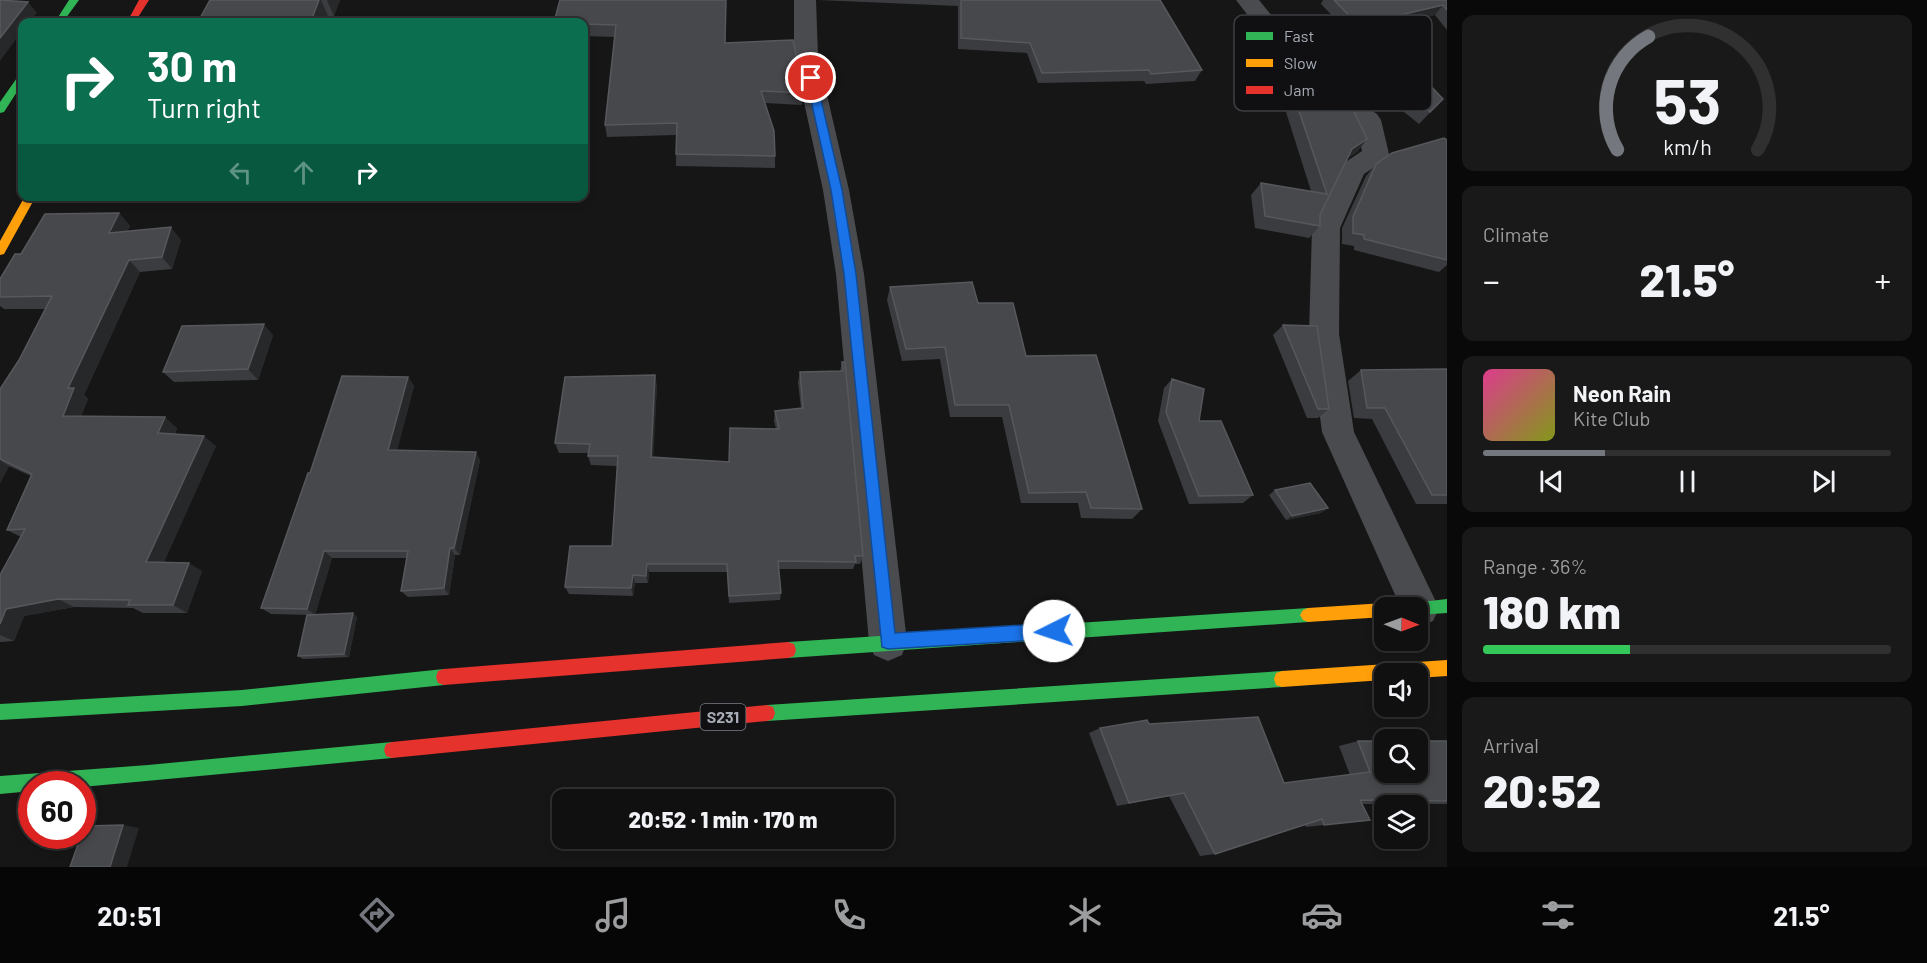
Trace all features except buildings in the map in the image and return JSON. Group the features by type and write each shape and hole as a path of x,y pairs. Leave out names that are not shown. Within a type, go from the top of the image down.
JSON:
{"main road":[{"path":"62,18 74,0"},
{"path":"133,18 144,0"},
{"path":"0,110 18,83"},
{"path":"0,251 28,201"},
{"path":"0,712 242,698 446,677 888,642 1374,611"},
{"name":"S231","path":"0,785 148,774 743,715 1447,668"}],"street":[{"path":"805,0 806,56 836,190 850,274 888,642"},
{"path":"1247,0 1259,15"},
{"path":"1355,111 1368,120 1376,154 1353,169 1326,228 1324,334 1338,432 1422,597"}],"traffic: fast":[{"path":"62,18 74,0"},
{"path":"0,110 18,83"},
{"path":"1428,607 1447,606"},
{"path":"788,650 1308,615"},
{"path":"0,712 242,698 444,677"},
{"path":"767,713 1282,679"},
{"path":"0,785 148,774 392,750"}],"traffic: slow":[{"path":"0,251 28,201"},
{"path":"1308,615 1374,611"},
{"path":"1282,679 1447,668"}],"traffic: jam":[{"path":"133,18 144,0"},
{"path":"444,677 788,650"},
{"path":"392,750 767,713"}],"route":[{"path":"811,78 836,190 850,274 888,642 1054,631"}]}
